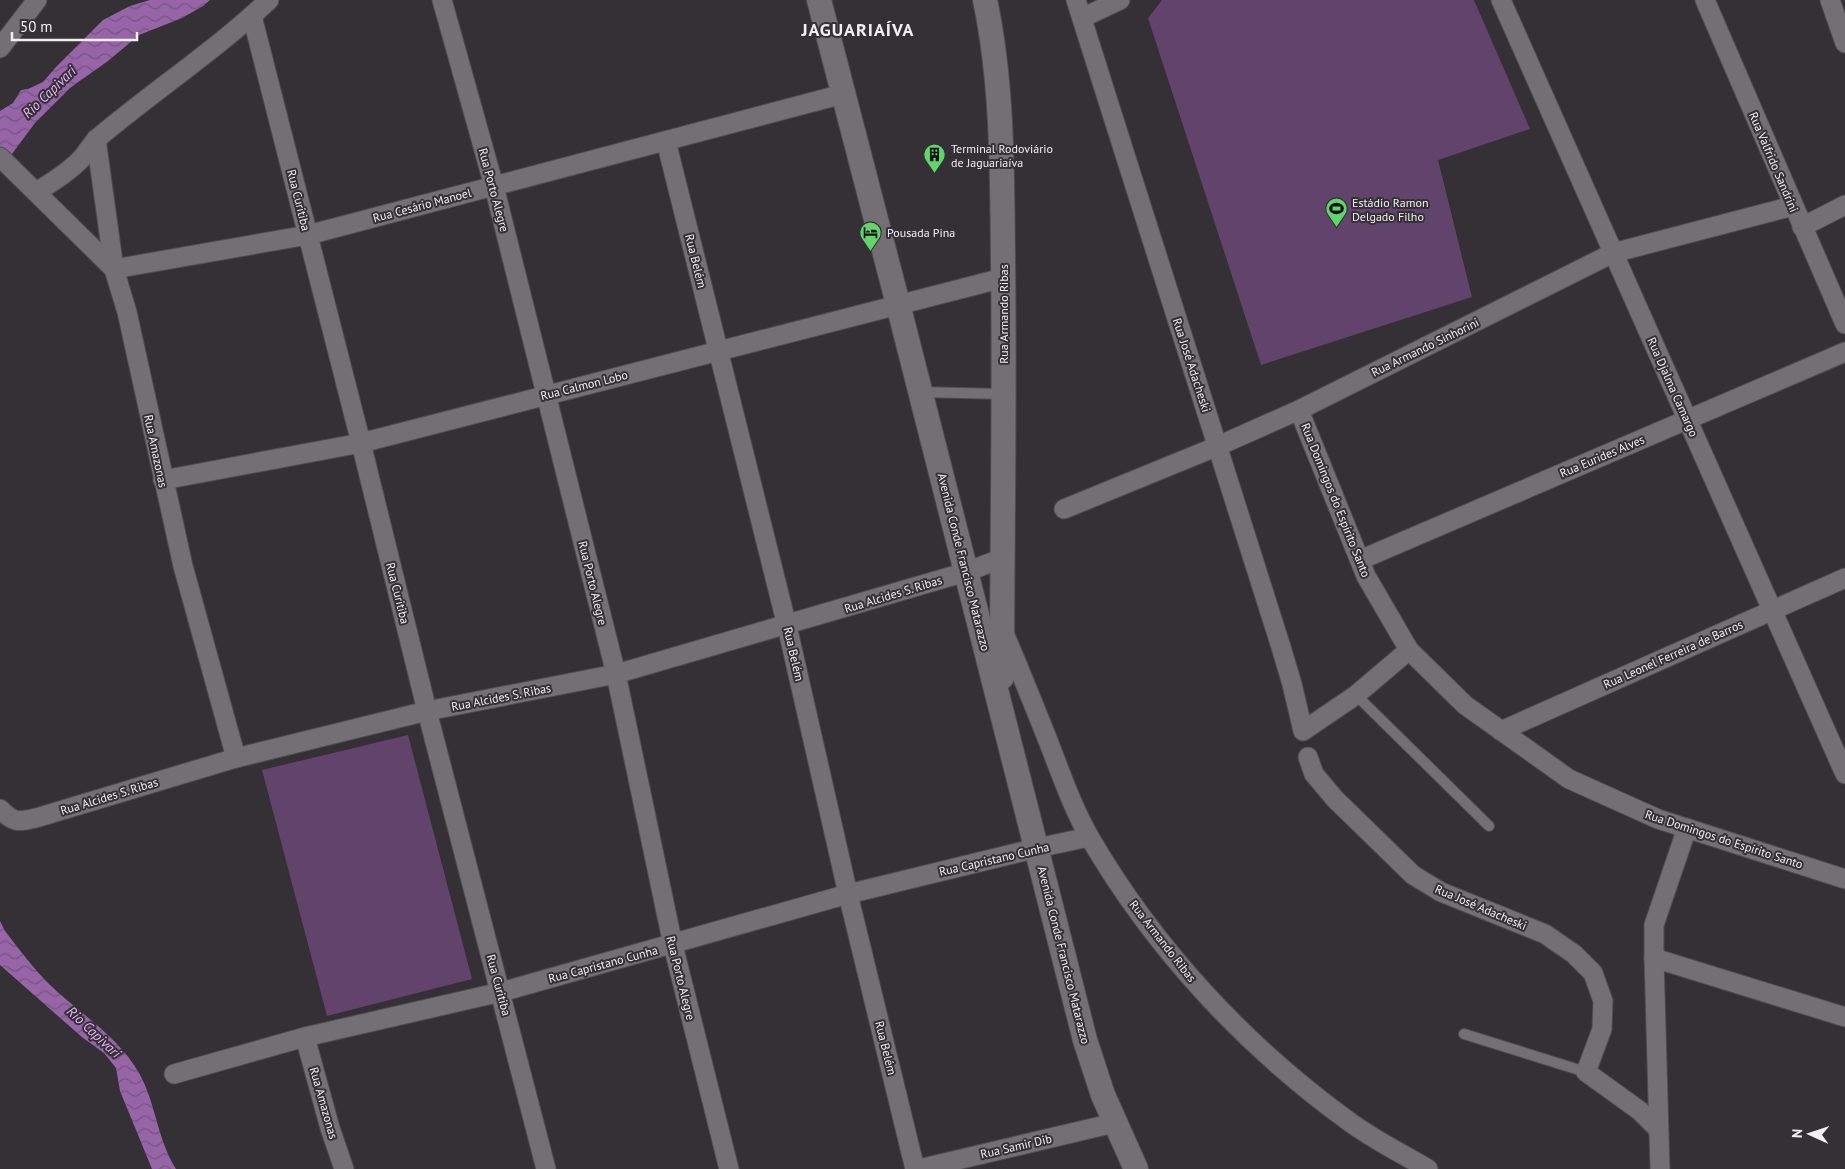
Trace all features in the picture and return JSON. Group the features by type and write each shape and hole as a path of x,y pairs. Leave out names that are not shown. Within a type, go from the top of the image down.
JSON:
{"street":[{"path":"0,48 37,0"},
{"path":"36,192 68,172 83,157 96,139 252,16 269,0"},
{"name":"Rua Porto Alegre","path":"442,0 494,186 616,674 673,945 729,1169"},
{"name":"Avenida Conde Francisco Matarazzo","path":"819,0 1085,1040 1103,1096 1136,1169"},
{"name":"Rua Armando Ribas","path":"985,0 997,80 1002,178 1002,712"},
{"name":"Rua José Adacheski","path":"1076,0 1284,656 1303,730 1356,695"},
{"path":"1082,18 1120,0"},
{"name":"Rua Djalma Camargo","path":"1501,0 1845,774"},
{"path":"1830,0 1845,43"},
{"name":"Rua Valfrido Sandrini","path":"1708,5 1845,324"},
{"name":"Rua Curitiba","path":"252,16 427,711 546,1169"},
{"name":"Rua Cesário Manoel","path":"114,269 308,235 843,94"},
{"name":"Rua Amazonas","path":"96,139 114,269 127,312 162,480 183,566 236,758"},
{"name":"Rua Belém","path":"666,140 787,626 848,894 917,1169"},
{"path":"5,162 114,269"},
{"path":"1802,227 1845,205"},
{"name":"Rua Armando Sinhorini","path":"1064,509 1218,446 1299,410 1613,254 1793,206"},
{"name":"Rua Calmon Lobo","path":"162,480 361,443 1003,278"},
{"name":"Rua Eurides Alves","path":"1360,560 1845,352"},
{"name":"Rua Domingos do Espírito Santo","path":"1299,410 1366,576 1409,650 1465,705 1569,779 1658,818 1845,878"},
{"name":"Rua Alcides S. Ribas","path":"0,809 10,819 22,821 36,818 236,758 427,711 616,674 787,626 966,572 1003,558"},
{"name":"Rua Leonel Ferreira de Barros","path":"1501,730 1845,578"},
{"name":"Rua Armando Ribas","path":"1002,629 1064,782 1089,837 1138,912 1204,994 1270,1058 1348,1121 1428,1169"},
{"path":"1356,695 1409,650"},
{"name":"Rua José Adacheski","path":"1308,758 1314,774 1335,799 1414,875 1441,892 1545,934 1574,954 1593,973 1603,1001 1602,1029 1586,1072"},
{"path":"1660,1169 1654,925 1687,828"},
{"name":"Rua Capristano Cunha","path":"174,1074 305,1037 501,992 673,945 848,894 1089,837"},
{"path":"1654,958 1845,1016"},
{"name":"Rua Amazonas","path":"305,1037 330,1128 344,1169"},
{"path":"1586,1072 1640,1111 1658,1129"},
{"name":"Rua Samir Dib","path":"917,1169 1114,1123"}],"lane":[{"path":"920,392 1003,394"},
{"path":"1356,695 1489,826"},
{"path":"1464,1034 1586,1072"}],"shaded area":[{"name":"Estádio Ramon Delgado Filho","path":"1162,0 1474,0 1530,129 1438,160 1472,297 1261,365 1148,18"},
{"path":"408,735 472,979 327,1016 262,770"}],"water":[{"name":"Rio Capivari","path":"150,0 210,0 182,18 139,35 108,61 70,88 35,123 0,170 0,111 13,103 21,90 43,82 103,20 130,6"},
{"name":"Rio Capivari","path":"0,921 5,931 43,978 109,1036 130,1060 145,1085 165,1146 176,1169 152,1169 120,1091 116,1068 104,1053 83,1038 0,965"}],"place":[{"name":"Terminal Rodoviário de Jaguariaíva","path":"935,174"},
{"name":"Estádio Ramon Delgado Filho","path":"1336,228"},
{"name":"Pousada Pina","path":"871,251"}],"district":[{"name":"JAGUARIAÍVA","path":"858,29"}]}
